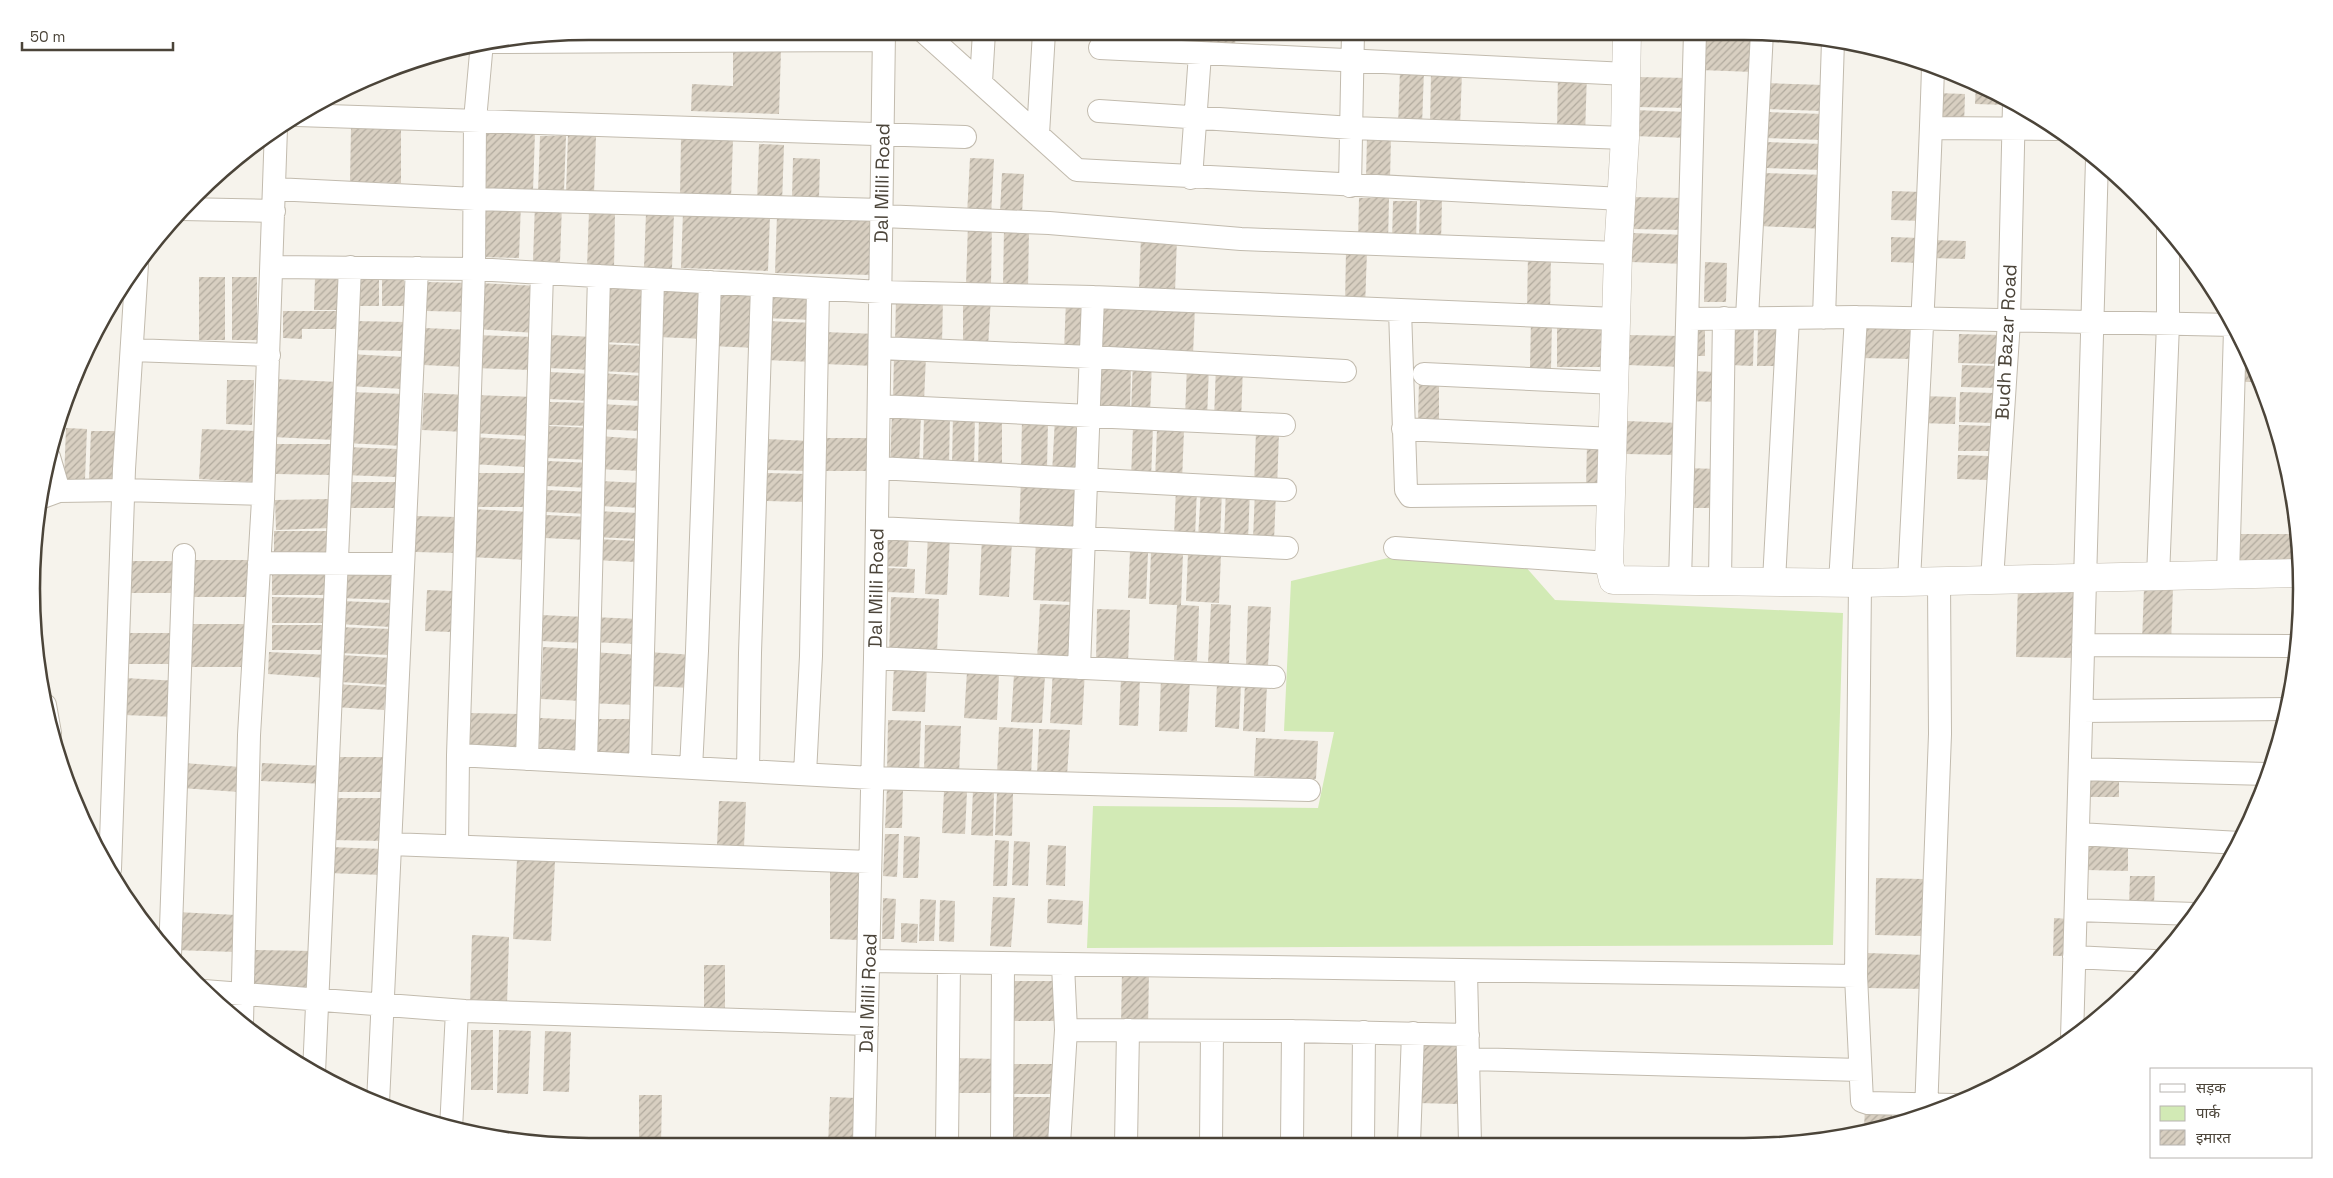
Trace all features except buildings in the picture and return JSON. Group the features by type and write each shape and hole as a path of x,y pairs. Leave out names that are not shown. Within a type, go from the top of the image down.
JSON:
{"street":[{"name":"Dal Milli Road","path":"864,1138 881,292 883,133 881,40"},
{"path":"933,40 1077,170 1191,178 1622,198"},
{"path":"981,82 984,40"},
{"path":"1038,134 1044,40"},
{"path":"1350,186 1353,40"},
{"path":"1627,40 1625,138 1616,319 1609,563 1611,577 1617,581 1720,580 1850,583 2293,573"},
{"path":"1680,581 1695,40"},
{"path":"1747,318 1762,40"},
{"path":"1100,48 1627,74"},
{"path":"1824,318 1833,48"},
{"path":"457,846 458,755 474,269 475,120 483,51"},
{"path":"1191,178 1200,54"},
{"path":"1909,582 1921,319 1930,201 1933,74"},
{"path":"1099,111 1352,128 1625,138"},
{"name":"Budh Bazar Road","path":"1992,580 2009,320 2014,111"},
{"path":"312,115 965,137"},
{"path":"1931,128 2043,129"},
{"path":"242,1015 249,735 263,494 273,266 276,139"},
{"path":"2077,1026 2074,957 2097,168"},
{"path":"194,208 275,200 475,199 882,213 1049,223 1241,239 1618,253"},
{"path":"2158,577 2168,324 2168,240"},
{"path":"273,266 474,269 881,292 1093,296 1616,319"},
{"path":"315,1064 319,1000 350,267"},
{"path":"378,1096 417,268"},
{"path":"527,759 542,273"},
{"path":"586,762 599,276"},
{"path":"110,857 124,490 136,280"},
{"path":"640,765 653,280"},
{"path":"691,768 710,282"},
{"path":"748,771 762,286"},
{"path":"805,774 811,656 818,289"},
{"path":"1079,668 1093,296"},
{"path":"1400,310 1402,429 1406,490 1410,496 1612,494"},
{"path":"1688,319 1856,317 2224,325"},
{"path":"1856,317 1850,583 1856,976 1861,1098 1865,1103 1921,1109"},
{"path":"1720,580 1724,318"},
{"path":"1774,581 1788,318"},
{"path":"2228,575 2235,345"},
{"path":"880,348 1346,371"},
{"path":"132,350 269,355"},
{"path":"1424,374 1615,383"},
{"path":"879,406 1284,425"},
{"path":"1402,429 1614,439"},
{"path":"878,468 1285,490"},
{"path":"49,494 124,490 263,494"},
{"path":"877,528 1287,548"},
{"path":"1396,548 1609,563"},
{"path":"170,944 184,555"},
{"path":"259,563 403,564"},
{"path":"1926,1107 1940,734 1938,582"},
{"path":"2083,645 2290,646"},
{"path":"875,658 1274,677"},
{"path":"2082,710 2279,709"},
{"path":"458,755 872,778 1309,790"},
{"path":"2080,769 2261,774"},
{"path":"2078,834 2230,842"},
{"path":"390,844 870,862"},
{"path":"2076,910 2186,914"},
{"path":"2074,957 2148,961"},
{"path":"869,961 948,964 1466,972 1856,976"},
{"path":"947,1138 948,964"},
{"path":"1002,1138 1003,964"},
{"path":"1059,1138 1066,1030 1063,965"},
{"path":"1466,972 1470,1138"},
{"path":"216,992 457,1011 867,1024"},
{"path":"451,1120 457,1011"},
{"path":"1066,1030 1293,1031 1468,1035"},
{"path":"1126,1138 1128,1030"},
{"path":"1292,1138 1293,1031"},
{"path":"1211,1138 1212,1032"},
{"path":"1363,1138 1364,1032"},
{"path":"1409,1138 1413,1034"},
{"path":"1469,1059 1860,1070"}],"green space":[{"path":"1392,557 1524,565 1555,600 1843,613 1833,945 1087,948 1093,806 1318,808 1334,732 1284,731 1291,581"}]}
